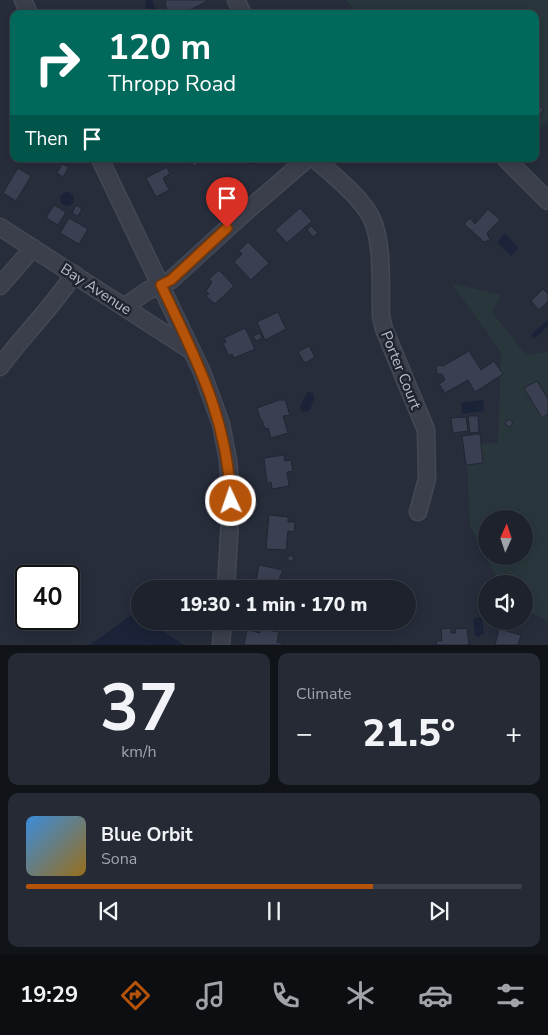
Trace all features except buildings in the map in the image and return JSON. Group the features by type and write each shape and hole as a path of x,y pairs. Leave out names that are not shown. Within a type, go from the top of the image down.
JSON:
{"street":[{"path":"101,162 192,351 221,424 228,460 231,501 227,580"},
{"path":"124,307 147,291 171,280 304,162"},
{"name":"Porter Court","path":"319,162 363,205 371,218 376,232 381,316 384,329 426,430 426,479 418,512"},
{"path":"509,162 548,201"},
{"name":"Bay Avenue","path":"0,227 192,351"},
{"path":"0,286 32,248"},
{"path":"0,368 17,344 54,303 74,274"},
{"path":"221,645 222,630"}],"shaded area":[{"path":"346,0 548,0 548,120 539,129 539,10 355,10"},
{"path":"451,283 501,295 492,312 526,355 548,352 548,620 533,614 533,575 495,575 490,565 533,565 533,510 478,510 478,541 470,526 466,444 498,443 501,352"}],"water":[{"path":"146,0 152,0 156,10 147,10"},
{"path":"67,192 72,194 74,199 72,204 67,206 62,204 60,199 62,194"},
{"path":"505,233 518,248 511,256 497,242"},
{"path":"547,320 548,326 534,339 531,335"},
{"path":"308,392 313,393 314,398 310,410 306,412 301,411 300,406"},
{"path":"483,400 484,411 462,414 461,403"},
{"path":"131,615 131,630 163,630 184,645 90,645"},
{"path":"478,617 478,630 483,630 484,634 478,637 475,636 473,621"}],"route":[{"path":"227,228 171,280 161,285 202,372 221,424 228,460 231,501"}]}
